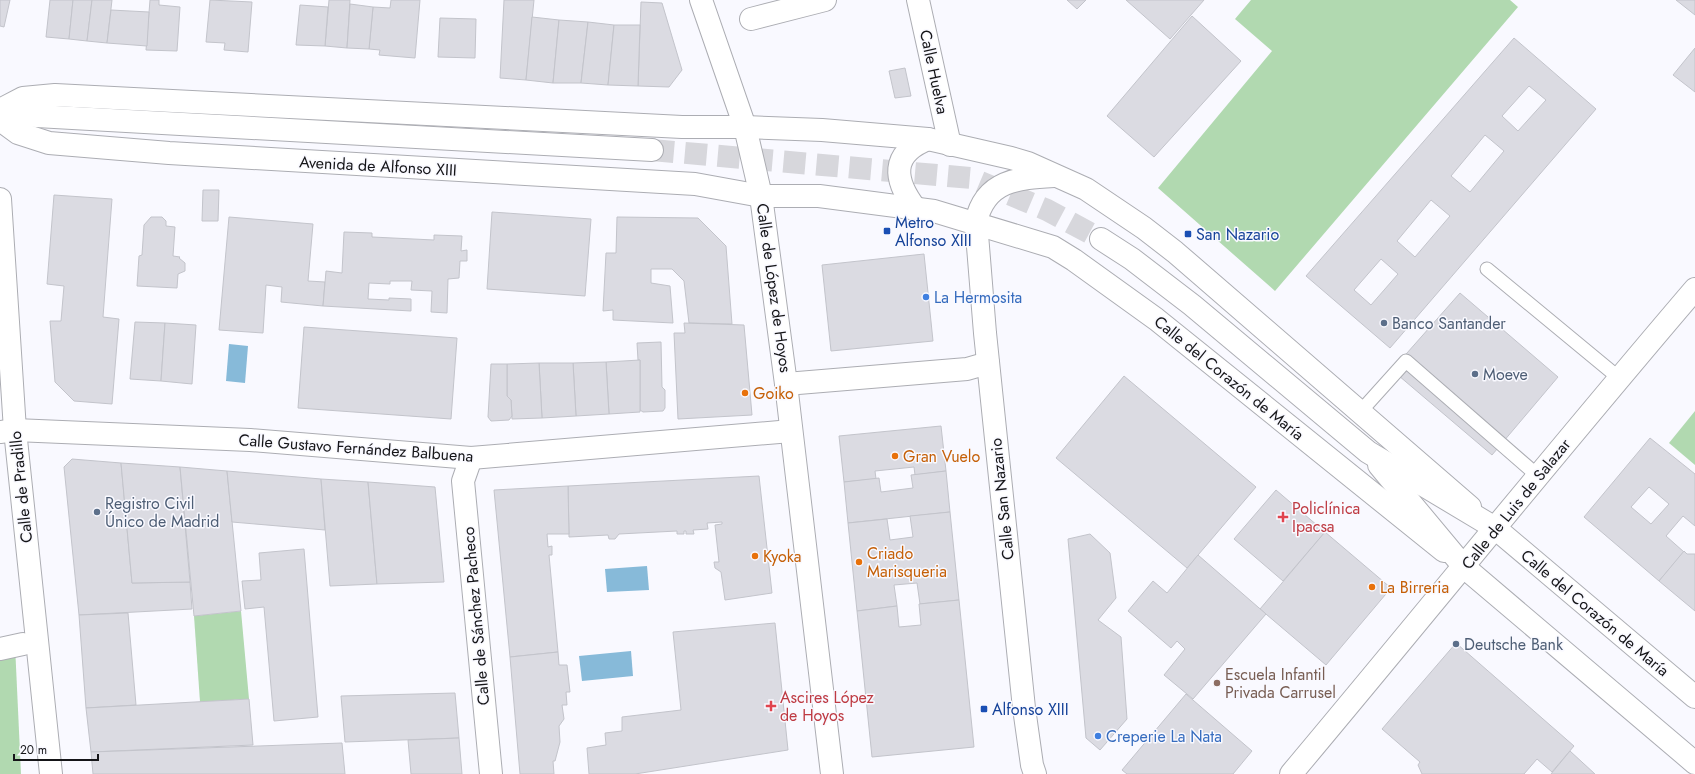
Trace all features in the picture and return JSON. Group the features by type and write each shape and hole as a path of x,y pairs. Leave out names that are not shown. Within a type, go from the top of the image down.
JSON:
{"street":[{"name":"Calle de López de Hoyos","path":"701,0 745,127 761,196 786,384 832,774"},
{"path":"750,19 825,0"},
{"name":"Calle Huelva","path":"918,0 950,145"},
{"path":"0,110 23,98 55,96 682,128 745,127"},
{"name":"Avenida de Alfonso XIII","path":"0,114 652,150"},
{"name":"Avenida de Alfonso XIII","path":"0,120 18,133 49,143 169,153 695,184 761,196"},
{"name":"Calle del Corazón de María","path":"745,127 822,130 928,139 1011,158 1086,189 1157,238 1695,697"},
{"path":"915,208 901,186 900,165 904,155 912,147 928,139"},
{"name":"Calle del Corazón de María","path":"976,222 982,205 990,194 1001,186 1028,178 1057,176"},
{"name":"Calle del Corazón de María","path":"761,196 819,196 934,211 976,222 1053,247 1074,260 1156,319 1464,567 1695,763"},
{"name":"Calle de Pradillo","path":"0,199 7,431 51,774"},
{"name":"Calle San Nazario","path":"976,222 988,364 1024,708 1032,765 1035,774"},
{"name":"Calle del Corazón de María","path":"1101,239 1132,259 1192,305 1368,452 1496,528"},
{"name":"Calle de Luis de Salazar","path":"1291,774 1619,378 1695,289"},
{"path":"786,384 967,369 988,364"},
{"name":"Calle Gustavo Fernández Balbuena","path":"7,431 250,440 471,458 791,431"},
{"name":"Calle del Corazón de María","path":"1368,452 1464,567"},
{"name":"Calle de Sánchez Pacheco","path":"471,458 463,481 490,774"},
{"path":"0,649 24,644"},
{"path":"1649,724 1673,734 1695,750"}],"lane":[{"path":"1487,269 1619,378"},
{"path":"1361,411 1406,361 1538,476"}],"green space":[{"path":"1251,0 1510,0 1518,7 1275,291 1158,188 1272,51 1235,19"},
{"path":"1695,411 1695,465 1669,443"},
{"path":"241,611 249,699 200,702 194,616"},
{"path":"15,645 21,774 0,774 0,648"}],"water":[{"path":"229,344 248,346 245,383 226,381"},
{"path":"647,566 649,590 607,592 605,569"},
{"path":"631,651 633,676 582,681 579,656"}],"building":[{"path":"0,0 10,0 4,27 0,26"},
{"path":"50,0 73,0 69,39 46,37"},
{"path":"73,0 92,0 87,41 69,39"},
{"path":"92,0 112,0 107,43 87,41"},
{"path":"150,0 159,0 159,5 180,7 177,51 146,50"},
{"path":"210,0 252,2 248,52 224,50 225,43 206,42"},
{"path":"329,0 350,0 347,48 325,46"},
{"path":"391,0 420,0 415,58 379,55 380,50 369,49 373,7 390,8"},
{"path":"504,0 534,0 526,80 500,78"},
{"path":"1067,0 1086,0 1077,9"},
{"path":"1126,0 1204,0 1170,39"},
{"path":"1676,0 1695,0 1695,15"},
{"path":"641,2 662,3 682,70 669,87 638,86"},
{"path":"350,4 373,7 369,49 347,48"},
{"path":"300,5 328,7 325,46 296,45"},
{"path":"111,10 149,12 147,46 107,43"},
{"path":"1192,16 1241,61 1154,157 1107,116"},
{"path":"532,17 559,20 553,83 526,80"},
{"path":"440,18 476,19 475,58 438,57"},
{"path":"559,20 588,22 581,83 553,83"},
{"path":"588,22 614,25 608,85 581,83"},
{"path":"614,25 640,25 638,86 608,85"},
{"path":"1514,38 1596,109 1390,348 1306,276","holes":["1529,86 1546,100 1518,131 1502,116","1485,135 1504,151 1470,192 1451,176","1431,200 1450,216 1415,257 1397,241","1381,259 1398,274 1371,305 1354,290"]},
{"path":"1695,48 1695,92 1673,75"},
{"path":"905,68 911,96 895,98 889,71"},
{"path":"203,190 219,190 218,221 202,221"},
{"path":"54,195 112,199 103,317 119,319 112,404 74,401 55,382 50,321 61,321 64,286 47,284"},
{"path":"492,212 591,219 585,296 487,289"},
{"path":"151,217 162,217 166,221 166,226 175,227 173,256 180,257 179,258 185,263 185,271 178,274 177,288 137,286 139,256 142,255 144,225"},
{"path":"229,217 313,224 308,281 325,282 323,306 281,302 282,287 266,285 263,333 219,330"},
{"path":"617,217 698,218 726,246 732,324 689,323 684,281 672,269 651,269 651,283 670,286 673,323 613,320 613,310 603,311 606,253 616,253"},
{"path":"344,232 372,233 372,237 434,240 434,235 462,236 461,251 467,250 467,261 460,261 459,278 448,279 447,313 431,312 432,291 411,290 412,281 390,281 390,284 369,283 368,299 411,299 411,311 323,306 326,271 342,273"},
{"path":"924,254 933,341 831,351 822,265"},
{"name":"Moeve","path":"1460,293 1558,377 1492,455 1392,370"},
{"path":"135,322 165,323 161,381 130,379"},
{"path":"165,323 196,325 192,384 161,381"},
{"path":"684,323 744,325 752,415 678,419 674,333 685,333"},
{"path":"304,327 457,338 451,419 298,408"},
{"path":"661,342 662,387 665,390 665,408 663,411 643,412 640,410 640,360 638,360 637,343"},
{"path":"640,360 640,412 609,414 606,362"},
{"path":"606,362 609,414 576,416 573,363"},
{"path":"539,363 573,363 576,416 542,418"},
{"path":"539,363 542,418 512,419 511,400 507,396 507,364"},
{"path":"491,364 507,364 507,396 511,400 512,416 509,420 491,421 488,417"},
{"path":"1124,376 1256,487 1187,568 1056,458"},
{"path":"941,426 946,471 915,475 914,467 875,471 876,479 844,482 839,436"},
{"path":"1650,438 1695,474 1695,526 1683,516 1666,536 1684,552 1659,581 1584,517","holes":["1649,487 1669,504 1651,524 1631,507"]},
{"name":"Registro Civil Único de Madrid","path":"72,459 121,463 132,583 190,582 192,609 79,615 64,467"},
{"path":"121,463 180,467 190,582 132,583"},
{"path":"180,467 227,471 241,611 194,616"},
{"path":"227,471 321,479 325,530 232,522"},
{"path":"946,471 950,512 848,523 844,482 879,478 881,492 913,488 911,475"},
{"path":"759,476 772,593 725,600 721,572 715,568 714,562 719,562 715,525 722,524 722,522 707,523 708,529 693,530 694,534 686,534 686,531 684,531 684,534 677,534 677,531 619,534 615,539 609,539 608,535 569,537 568,486"},
{"path":"321,479 368,482 377,584 330,586"},
{"path":"368,482 435,487 444,582 377,584"},
{"path":"568,486 569,534 547,534 548,547 552,546 552,555 549,555 558,652 510,657 494,490"},
{"path":"1276,490 1325,532 1283,581 1234,539"},
{"path":"950,512 959,600 920,604 917,583 894,585 897,606 857,611 848,523 887,519 890,540 913,537 910,516"},
{"path":"1325,532 1391,588 1326,665 1260,609"},
{"path":"1090,534 1110,553 1116,598 1098,620 1121,637 1127,719 1100,750 1086,738 1068,539"},
{"path":"304,549 318,717 274,721 264,607 245,609 242,581 261,580 259,553"},
{"path":"1684,551 1687,554 1695,554 1695,611 1659,581"},
{"path":"1198,555 1266,614 1193,699 1164,675 1185,649 1177,641 1171,648 1128,611 1153,581 1167,593"},
{"path":"959,600 974,747 872,757 857,611 897,606 899,627 921,625 919,604"},
{"path":"128,613 136,705 86,708 79,615"},
{"path":"775,623 788,750 635,774 589,774 587,748 606,745 605,733 622,731 622,717 681,710 673,632"},
{"path":"1456,643 1574,746 1552,772 1537,759 1524,774 1422,774 1418,765 1420,762 1382,729"},
{"path":"558,652 559,665 567,665 570,692 566,692 567,705 562,705 564,719 559,726 560,742 555,761 553,761 554,774 520,774 510,657"},
{"path":"455,693 459,738 345,742 341,696"},
{"path":"1186,694 1252,751 1233,774 1127,774 1122,770"},
{"path":"249,699 253,745 91,752 86,708"},
{"path":"459,738 462,774 411,774 408,740"},
{"path":"342,743 345,774 93,774 91,752"},
{"path":"1570,751 1595,774 1551,774"}],"tunnel":[{"path":"652,150 971,178 1047,210 1101,239"}],"place":[{"name":"Metro Alfonso XIII","path":"887,231"},
{"name":"San Nazario","path":"1188,234"},
{"name":"La Hermosita","path":"926,297"},
{"name":"Banco Santander","path":"1384,323"},
{"name":"Moeve","path":"1475,374"},
{"name":"Goiko","path":"745,393"},
{"name":"Gran Vuelo","path":"895,456"},
{"name":"Registro Civil Único de Madrid","path":"97,512"},
{"name":"Policlínica Ipacsa","path":"1283,517"},
{"name":"Kyoka","path":"755,556"},
{"name":"Criado Marisqueria","path":"859,562"},
{"name":"La Birreria","path":"1372,587"},
{"name":"Deutsche Bank","path":"1456,644"},
{"name":"Escuela Infantil Privada Carrusel","path":"1217,683"},
{"name":"Ascires López de Hoyos","path":"771,706"},
{"name":"Alfonso XIII","path":"984,709"},
{"name":"Creperie La Nata","path":"1098,736"}]}
